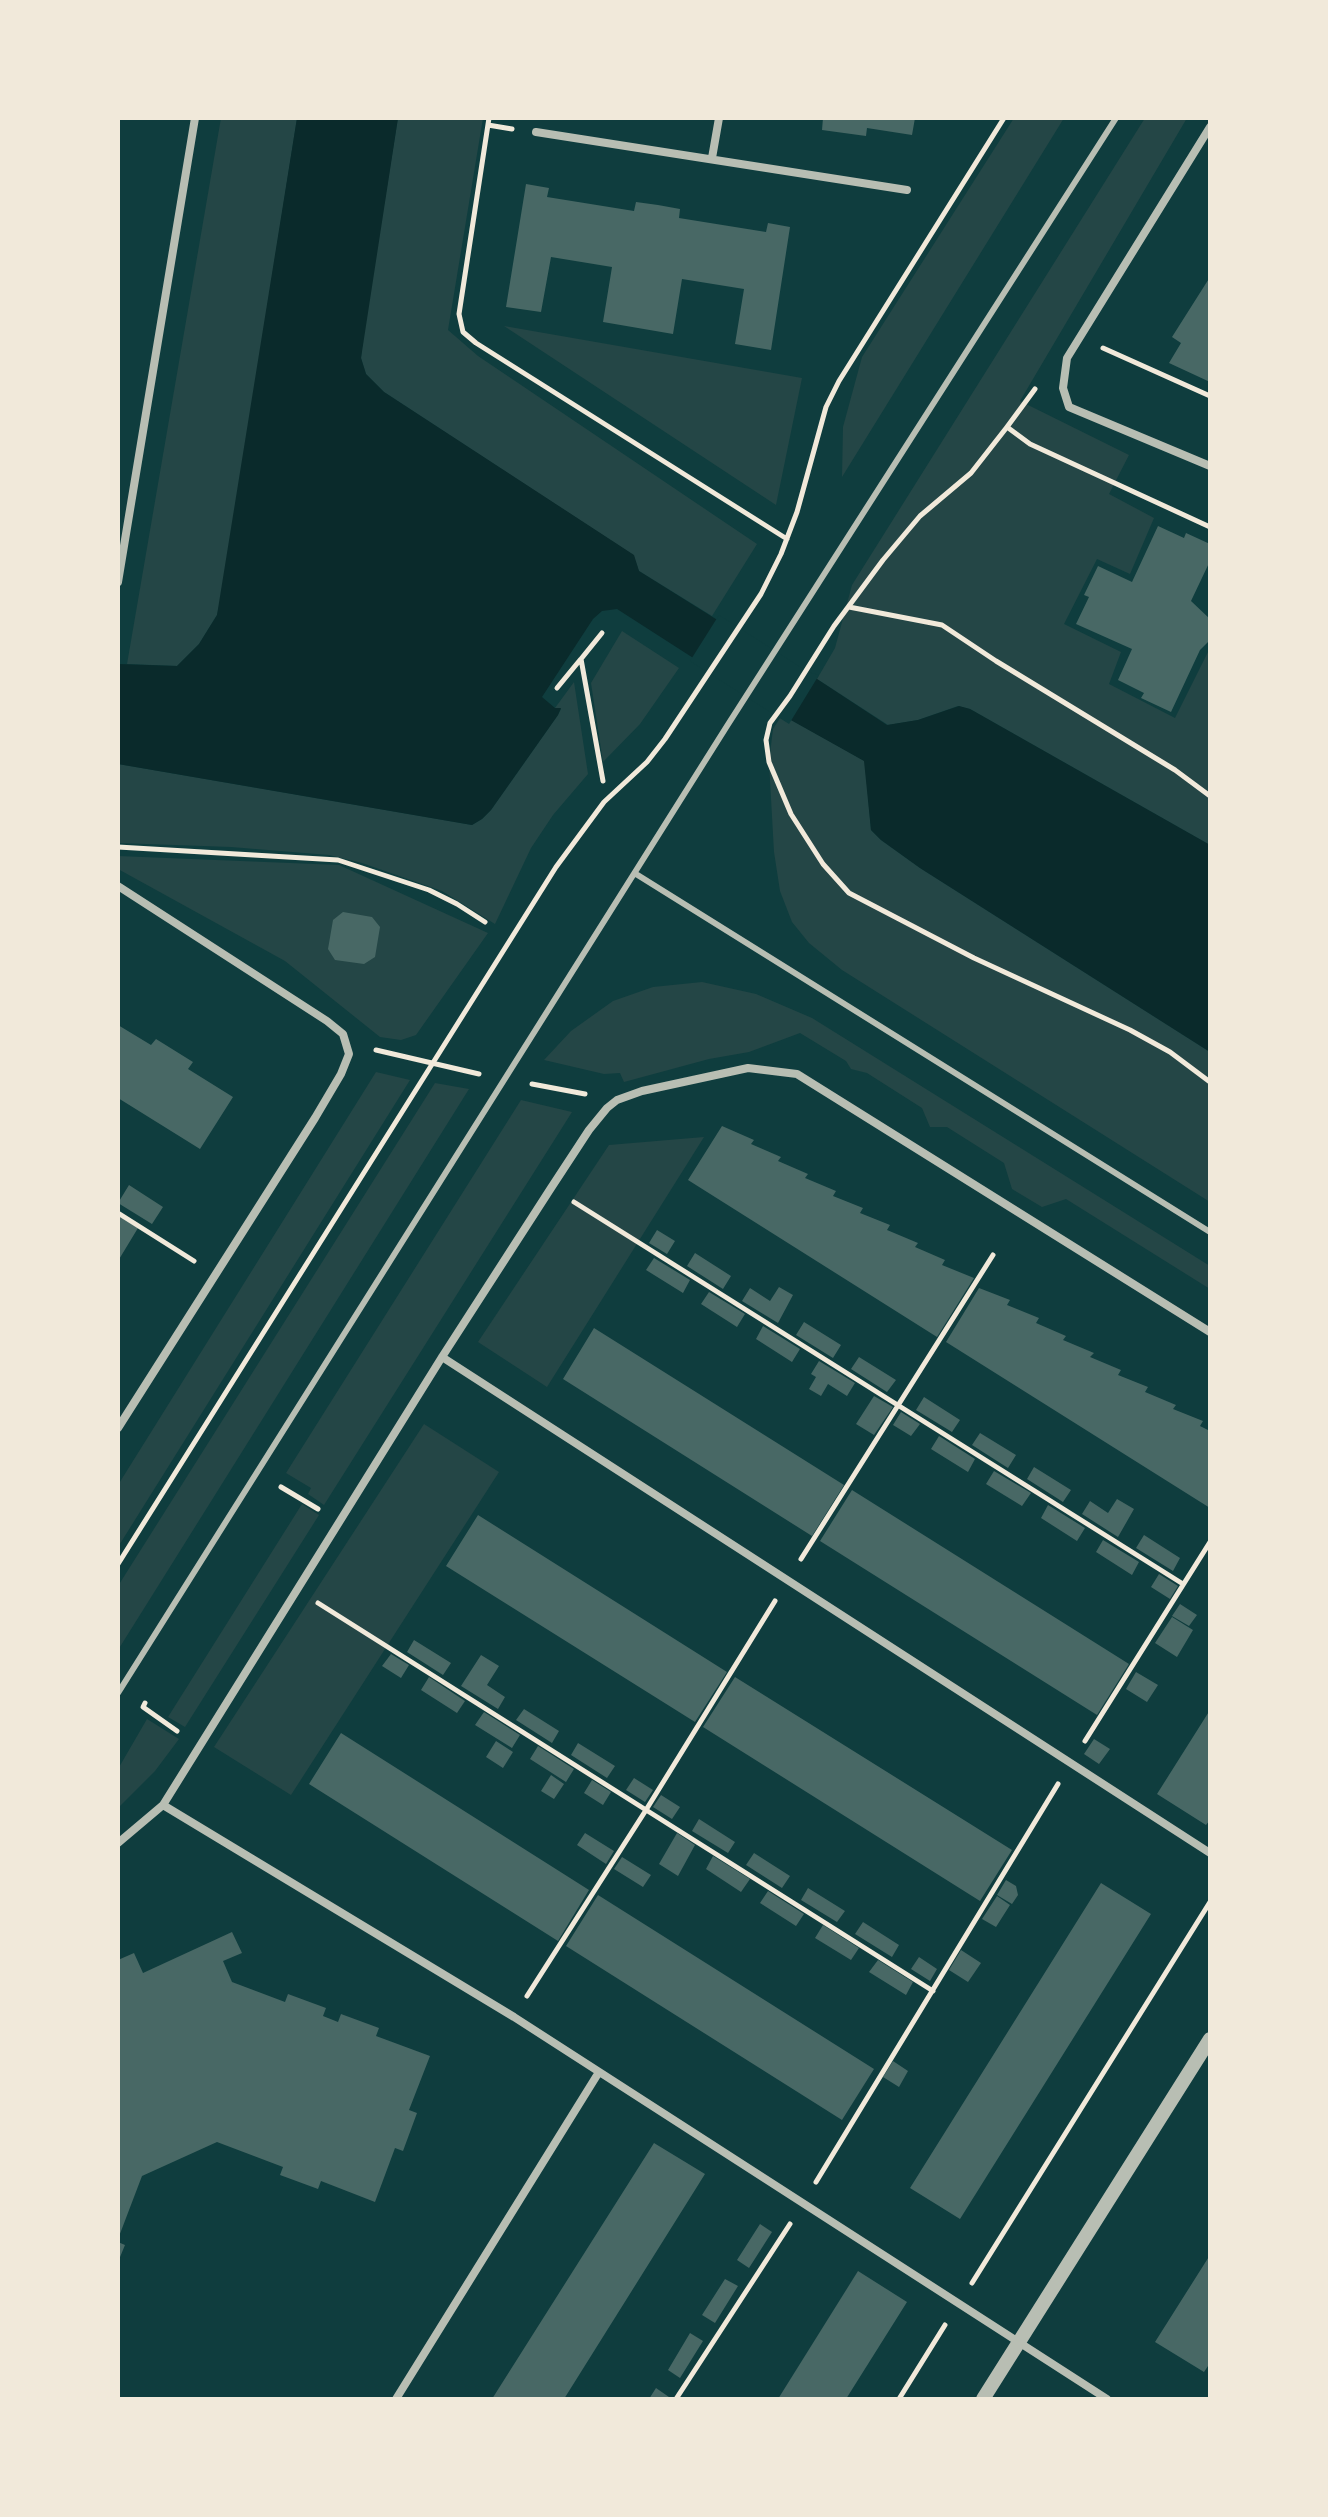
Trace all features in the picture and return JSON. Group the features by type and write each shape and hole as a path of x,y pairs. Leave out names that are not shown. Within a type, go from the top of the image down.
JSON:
{"street":[{"path":"118,579 195,118"},
{"path":"712,158 719,118"},
{"path":"1210,127 1067,358 1063,388 1069,407 1210,466"},
{"path":"536,132 907,190"},
{"path":"118,886 343,1034 349,1054 315,1118 118,1428"},
{"path":"118,1843 163,1805 442,1357 589,1130 617,1100 642,1091 748,1068 797,1074 1210,1332"},
{"path":"442,1357 1210,1853"},
{"path":"163,1805 514,2017 1107,2399"},
{"path":"983,2399 1210,2039"},
{"path":"396,2399 599,2072"}],"lane":[{"path":"118,1693 496,1090 1116,118"},
{"path":"636,874 1210,1232"}],"path":[{"path":"489,118 459,314 463,332 787,539"},
{"path":"118,1564 556,867 604,802 647,762 693,698 756,600 787,539 826,407 839,381 1004,118"},
{"path":"1080,338 1210,396"},
{"path":"1065,376 1041,381 971,473 920,516 849,607 770,723 766,740 769,762 791,814 823,864 849,893 974,958 1130,1030 1170,1052 1210,1082"},
{"path":"1007,427 1030,444 1210,527"},
{"path":"849,607 942,625 1175,770 1210,796"},
{"path":"557,688 602,633"},
{"path":"581,659 603,781"},
{"path":"118,847 338,860 429,890 485,922"},
{"path":"551,1188 1183,1584"},
{"path":"118,1213 215,1275"},
{"path":"514,2017 993,1255"},
{"path":"281,1487 339,1522"},
{"path":"676,2399 803,2203 1070,1764 1210,1542"},
{"path":"297,1590 933,1991"},
{"path":"148,1700 143,1707 200,1746"},
{"path":"899,2399 1210,1902"}],"shaded area":[{"path":"221,118 297,118 222,596 217,615 199,644 177,666 127,664"},
{"path":"297,118 398,118 361,358 366,374 384,392 634,555 639,571 887,725 918,720 959,706 970,709 1210,845 1210,1052 920,868 881,840 871,830 864,761 782,715 617,609 602,611 593,619 542,697 555,708 561,708 558,715 491,810 472,825 118,764 118,664 177,666 199,644 217,615"},
{"path":"398,118 483,118 448,330 478,356 757,544 712,616 639,571 633,555 384,392 366,374 361,358 364,328"},
{"path":"1014,118 1064,118 842,477 843,427 862,357"},
{"path":"1145,118 1187,118 1020,401 1129,455 1109,494 1154,518 1130,574 1097,559 1064,624 1121,652 1109,684 1175,718 1210,648 1210,845 970,709 958,706 918,720 888,725 817,679 835,648 852,585"},
{"path":"504,326 802,378 776,505"},
{"path":"622,631 679,668 640,724 603,762 591,683"},
{"path":"574,682 588,774 553,815 531,848 495,924 442,891 329,855 231,847 118,843 118,764 472,825 491,810 558,715 561,709 555,708"},
{"path":"782,715 865,761 871,830 881,840 920,868 1210,1052 1210,1202 842,970 809,943 792,922 780,891 774,852 769,762 773,729"},
{"path":"118,856 339,865 488,933 416,1035 401,1040 380,1037 285,961 118,869"},
{"path":"702,982 756,994 812,1018 1210,1266 1210,1289 1066,1199 1042,1207 1012,1189 1004,1163 947,1127 930,1127 922,1108 867,1073 851,1069 846,1061 800,1033 749,1052 709,1059 624,1082 620,1073 604,1074 544,1060 571,1031 613,1001 653,987"},
{"path":"376,1072 410,1080 118,1547 118,1485"},
{"path":"435,1083 469,1089 118,1650 118,1586"},
{"path":"521,1100 572,1112 324,1505 308,1494 311,1488 286,1473"},
{"path":"704,1137 547,1387 478,1342 609,1145"},
{"path":"424,1424 499,1472 291,1795 214,1747"},
{"path":"302,1504 319,1515 185,1727 168,1717"},
{"path":"147,1719 179,1739 155,1771 118,1808 118,1769"}],"pier":[{"path":"719,615 808,672 819,675 789,724 690,661"}],"building":[{"path":"823,118 915,118 912,135 867,128 866,136 822,130"},
{"path":"526,184 549,188 547,197 634,211 636,202 658,205 680,209 679,218 766,232 768,223 790,227 771,350 735,344 744,289 682,279 673,334 603,322 612,267 551,257 541,312 506,307"},
{"path":"1210,277 1210,382 1169,363 1181,343 1172,337"},
{"path":"1158,526 1184,538 1186,533 1210,544 1210,561 1191,601 1210,619 1210,640 1200,650 1171,712 1141,698 1144,693 1118,680 1132,649 1076,624 1089,597 1084,595 1098,566 1132,582"},
{"path":"343,912 372,917 380,927 375,957 364,964 335,960 328,949 333,920"},
{"path":"118,1025 151,1045 156,1039 193,1062 188,1069 233,1097 200,1149 118,1098"},
{"path":"722,1126 754,1140 751,1144 781,1157 778,1161 808,1174 805,1178 836,1191 833,1196 863,1208 860,1213 890,1225 887,1230 918,1243 915,1247 945,1260 942,1265 974,1278 937,1337 688,1180"},
{"path":"129,1185 163,1207 152,1224 118,1203"},
{"path":"118,1215 138,1228 118,1261"},
{"path":"657,1230 675,1241 667,1254 649,1243"},
{"path":"695,1253 731,1276 723,1289 687,1266"},
{"path":"654,1258 690,1280 683,1293 646,1270"},
{"path":"779,1287 793,1295 778,1323 742,1301 750,1288 770,1301"},
{"path":"979,1288 1010,1300 1007,1305 1039,1318 1036,1323 1066,1336 1063,1340 1094,1353 1090,1357 1121,1370 1118,1375 1148,1387 1145,1392 1176,1405 1173,1409 1203,1421 1200,1426 1210,1431 1210,1508 946,1342"},
{"path":"709,1292 745,1314 737,1327 701,1304"},
{"path":"804,1322 841,1345 833,1358 796,1335"},
{"path":"763,1326 800,1349 792,1362 756,1339"},
{"path":"594,1328 844,1485 812,1536 563,1379"},
{"path":"859,1357 896,1380 887,1392 851,1369"},
{"path":"819,1361 855,1383 847,1396 828,1384 821,1396 809,1389 816,1377 811,1374"},
{"path":"874,1396 893,1407 874,1435 856,1424"},
{"path":"924,1397 960,1420 952,1432 916,1410"},
{"path":"901,1412 920,1424 911,1436 893,1425"},
{"path":"980,1433 1016,1455 1008,1468 972,1445"},
{"path":"939,1436 975,1459 968,1472 931,1449"},
{"path":"1034,1467 1071,1490 1063,1502 1027,1479"},
{"path":"994,1471 1031,1493 1022,1506 986,1484"},
{"path":"852,1490 1129,1664 1097,1715 820,1541"},
{"path":"1117,1499 1134,1509 1118,1537 1082,1514 1090,1501 1108,1513"},
{"path":"1048,1505 1085,1528 1077,1541 1041,1518"},
{"path":"478,1515 727,1672 695,1722 446,1566"},
{"path":"1144,1535 1180,1558 1173,1571 1136,1548"},
{"path":"1103,1540 1139,1562 1132,1575 1096,1552"},
{"path":"1159,1574 1178,1586 1170,1599 1151,1587"},
{"path":"1180,1604 1197,1615 1189,1626 1172,1616"},
{"path":"1172,1617 1193,1630 1177,1657 1155,1643"},
{"path":"414,1640 451,1663 443,1675 407,1652"},
{"path":"391,1654 409,1665 401,1678 382,1666"},
{"path":"481,1655 499,1666 487,1685 505,1697 498,1709 461,1686"},
{"path":"1136,1672 1158,1685 1147,1702 1126,1689"},
{"path":"429,1677 465,1701 457,1713 421,1690"},
{"path":"735,1677 1012,1850 980,1901 703,1727"},
{"path":"524,1709 559,1731 552,1743 516,1720"},
{"path":"1210,1710 1210,1820 1206,1825 1157,1794"},
{"path":"484,1712 520,1735 512,1748 475,1725"},
{"path":"341,1733 589,1890 558,1941 309,1784"},
{"path":"1094,1739 1110,1749 1099,1764 1084,1754"},
{"path":"496,1741 513,1752 503,1768 486,1757"},
{"path":"578,1743 615,1766 607,1778 571,1755"},
{"path":"538,1746 574,1769 566,1782 530,1759"},
{"path":"551,1775 564,1784 554,1799 541,1791"},
{"path":"634,1778 653,1790 645,1802 626,1790"},
{"path":"592,1780 611,1792 603,1805 584,1793"},
{"path":"661,1795 680,1807 672,1819 653,1807"},
{"path":"699,1819 735,1842 728,1853 692,1831"},
{"path":"585,1833 614,1851 606,1864 577,1845"},
{"path":"677,1833 695,1845 678,1876 659,1864"},
{"path":"754,1853 790,1876 782,1888 746,1865"},
{"path":"713,1856 750,1879 741,1892 706,1869"},
{"path":"622,1857 651,1875 643,1887 614,1869"},
{"path":"1006,1880 1016,1886 1018,1895 1012,1904 997,1895"},
{"path":"1101,1883 1151,1914 960,2219 910,2188"},
{"path":"808,1888 845,1911 837,1922 801,1900"},
{"path":"768,1891 804,1914 796,1926 760,1903"},
{"path":"598,1895 874,2069 842,2120 566,1946"},
{"path":"997,1896 1010,1905 996,1927 982,1919"},
{"path":"863,1922 899,1945 892,1957 855,1934"},
{"path":"823,1925 859,1948 851,1960 815,1938"},
{"path":"232,1932 242,1953 223,1961 232,1982 285,2002 288,1994 326,2008 323,2016 338,2022 341,2014 379,2028 376,2036 430,2056 409,2110 417,2113 403,2151 395,2148 375,2202 321,2181 318,2189 280,2175 283,2167 217,2142 142,2176 118,2239 118,1960 134,1953 143,1973"},
{"path":"961,1950 981,1963 968,1982 949,1970"},
{"path":"919,1957 937,1969 930,1981 911,1969"},
{"path":"878,1960 913,1982 906,1995 869,1972"},
{"path":"893,2061 908,2071 899,2087 883,2077"},
{"path":"654,2143 705,2174 564,2399 492,2399"},
{"path":"760,2224 772,2232 749,2268 737,2260"},
{"path":"118,2242 125,2245 118,2262"},
{"path":"1210,2255 1210,2363 1204,2372 1155,2342"},
{"path":"858,2271 907,2302 846,2399 778,2399"},
{"path":"725,2279 738,2286 715,2323 702,2315"},
{"path":"690,2333 703,2341 680,2378 668,2370"},
{"path":"656,2388 669,2397 649,2399"}]}
